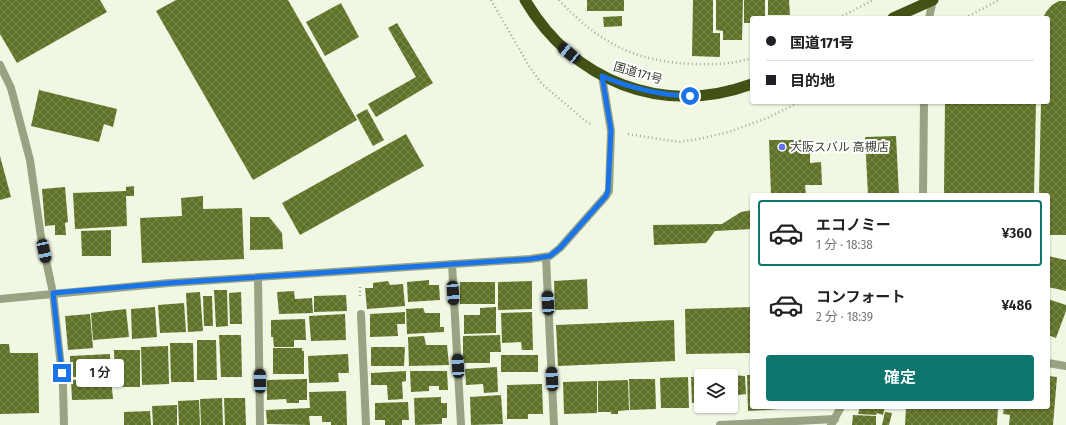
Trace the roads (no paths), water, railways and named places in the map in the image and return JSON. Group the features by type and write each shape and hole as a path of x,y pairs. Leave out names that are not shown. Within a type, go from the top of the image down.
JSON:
{"highway":[{"name":"国道171号","path":"525,0 541,25 562,48 588,68 619,83 671,95 690,96 726,92 750,85"},
{"path":"897,16 933,0"}],"street":[{"path":"929,16 933,0"},
{"path":"0,65 11,88 30,160 41,237 53,293 63,386 64,425"},
{"path":"0,299 53,293 550,256 560,248 606,196 608,191 611,130 602,76"},
{"path":"923,193 924,104"},
{"path":"546,257 554,425"},
{"path":"452,264 461,425"},
{"path":"258,277 260,425"},
{"path":"361,314 366,425"},
{"path":"1050,363 1066,366"},
{"path":"720,425 833,422 840,409"}],"place":[{"name":"大阪スバル 高槻店","path":"782,147"}]}
